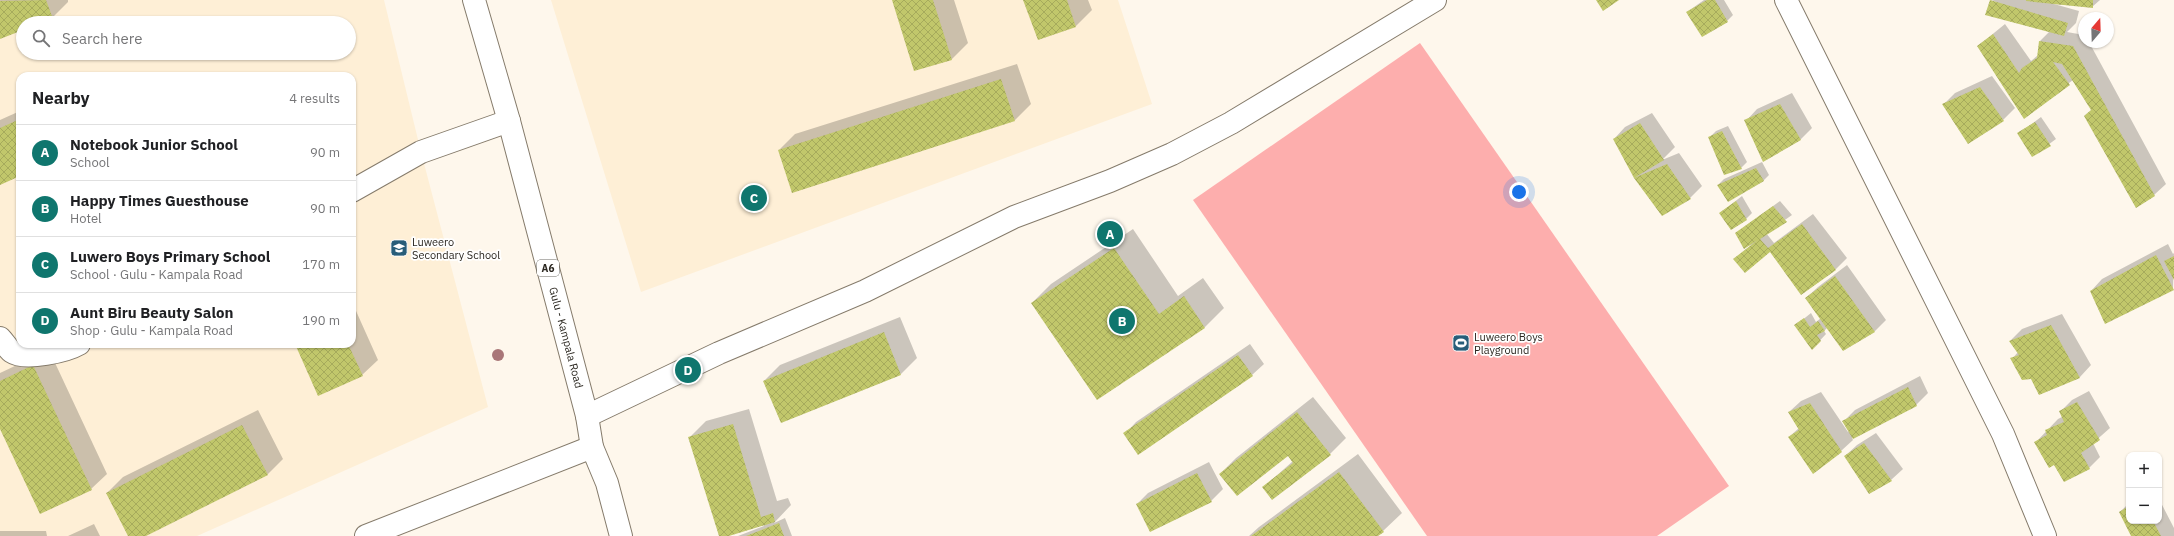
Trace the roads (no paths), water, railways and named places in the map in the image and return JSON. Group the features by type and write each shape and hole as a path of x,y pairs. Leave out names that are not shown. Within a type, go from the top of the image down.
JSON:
{"street":[{"name":"Gulu - Kampala Road","path":"474,0 509,121 587,416 592,447 607,483 621,536"},
{"path":"587,416 719,353 865,291 1014,217 1110,181 1172,154 1231,123 1436,0"},
{"path":"1786,0 2003,434 2045,536"},
{"path":"356,189 421,152 509,121"},
{"path":"0,338 13,353 31,356 71,348"},
{"path":"366,536 592,447"}],"place":[{"name":"Luwero Boys Primary School","path":"754,198"},
{"name":"Notebook Junior School","path":"1110,234"},
{"name":"Luweero Secondary School","path":"399,248"},
{"name":"Happy Times Guesthouse","path":"1122,321"},
{"name":"Luweero Boys Playground","path":"1461,343"},
{"name":"Aunt Biru Beauty Salon","path":"688,370"}]}
